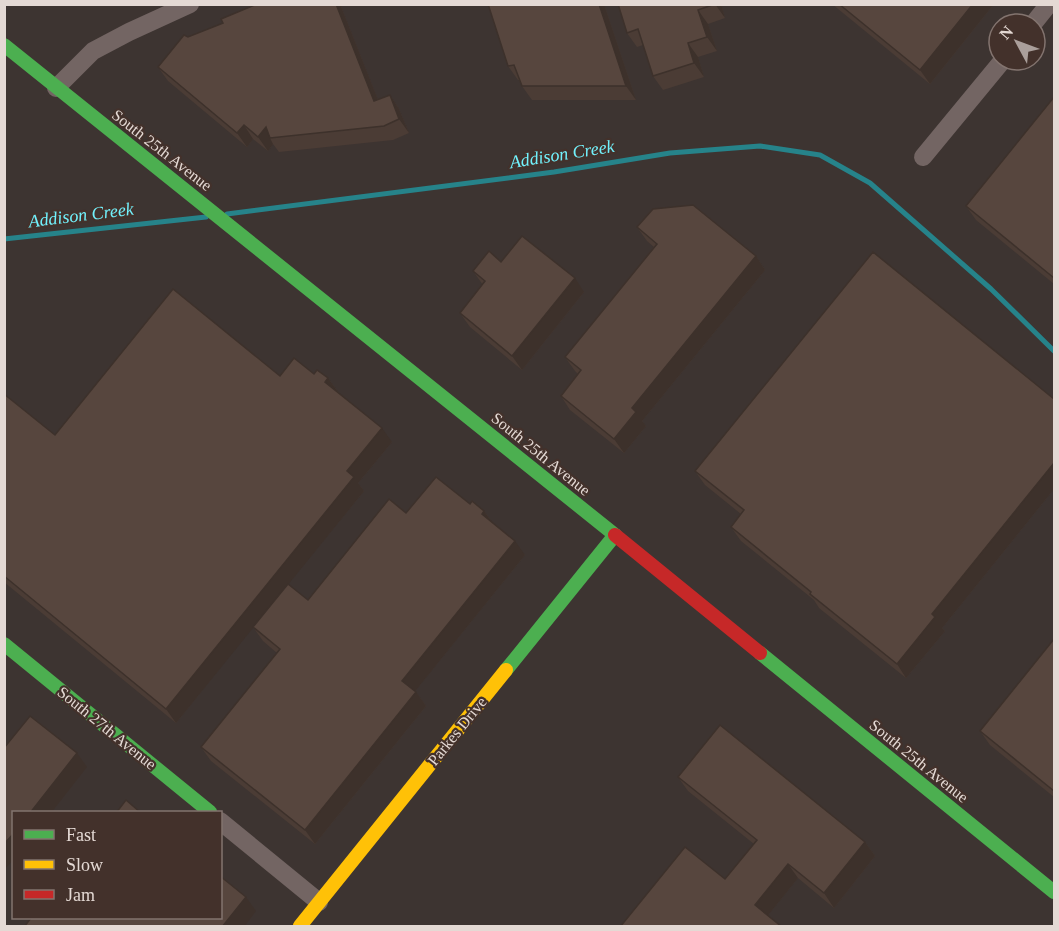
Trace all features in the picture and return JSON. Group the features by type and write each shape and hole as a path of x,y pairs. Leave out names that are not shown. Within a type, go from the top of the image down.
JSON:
{"main road":[{"name":"South 25th Avenue","path":"4,45 277,262 1054,892"},
{"name":"Parkes Drive","path":"300,927 615,535"},
{"name":"South 27th Avenue","path":"4,644 208,811"}],"street":[{"path":"56,88 93,51 190,4"},
{"path":"923,157 993,72"},
{"path":"222,823 319,902"}],"building":[{"path":"257,4 336,4 374,101 390,95 399,119 384,126 270,138 266,127 258,137 244,125 237,133 158,67 184,35 188,37 223,23 221,19"},
{"path":"488,4 599,4 626,86 522,86 514,65 508,66"},
{"path":"618,4 715,4 698,10 707,37 688,43 694,63 653,76 638,29 627,33"},
{"path":"839,4 973,4 920,70"},
{"path":"1054,97 1054,278 966,206"},
{"path":"693,205 756,256 632,408 636,412 614,439 561,396 581,370 565,357 657,244 637,227 653,209"},
{"path":"522,236 575,278 512,356 460,313 485,281 473,271 489,251 501,262"},
{"path":"873,252 1054,399 1054,463 932,614 935,617 897,664 731,527 744,510 695,471"},
{"path":"173,289 280,376 294,358 314,374 317,370 328,378 325,382 382,428 347,471 354,477 166,709 4,576 4,394 55,435"},
{"path":"436,477 470,504 472,501 484,511 482,514 515,541 402,681 416,692 305,830 201,747 280,649 253,627 288,584 308,600 389,499 406,513"},
{"path":"1054,639 1054,791 980,731"},
{"path":"30,716 77,753 32,811 12,811 12,835 4,844 4,748"},
{"path":"720,725 865,842 824,893 788,864 755,905 782,927 620,927 685,847 725,879 757,840 678,777"},
{"path":"126,800 139,811 118,811"},
{"path":"222,878 246,897 222,927 24,927 30,919 222,919"}],"waterway":[{"name":"Addison Creek","path":"227,214 554,172 670,153 760,146 820,155 870,183 991,289 1054,351"},
{"name":"Addison Creek","path":"4,239 206,217"}],"traffic: fast":[{"path":"4,45 615,535"},
{"path":"506,670 615,535"},
{"path":"4,644 209,811"},
{"path":"760,653 1054,892"}],"traffic: slow":[{"path":"300,926 506,670"}],"traffic: jam":[{"path":"615,535 760,653"}]}
